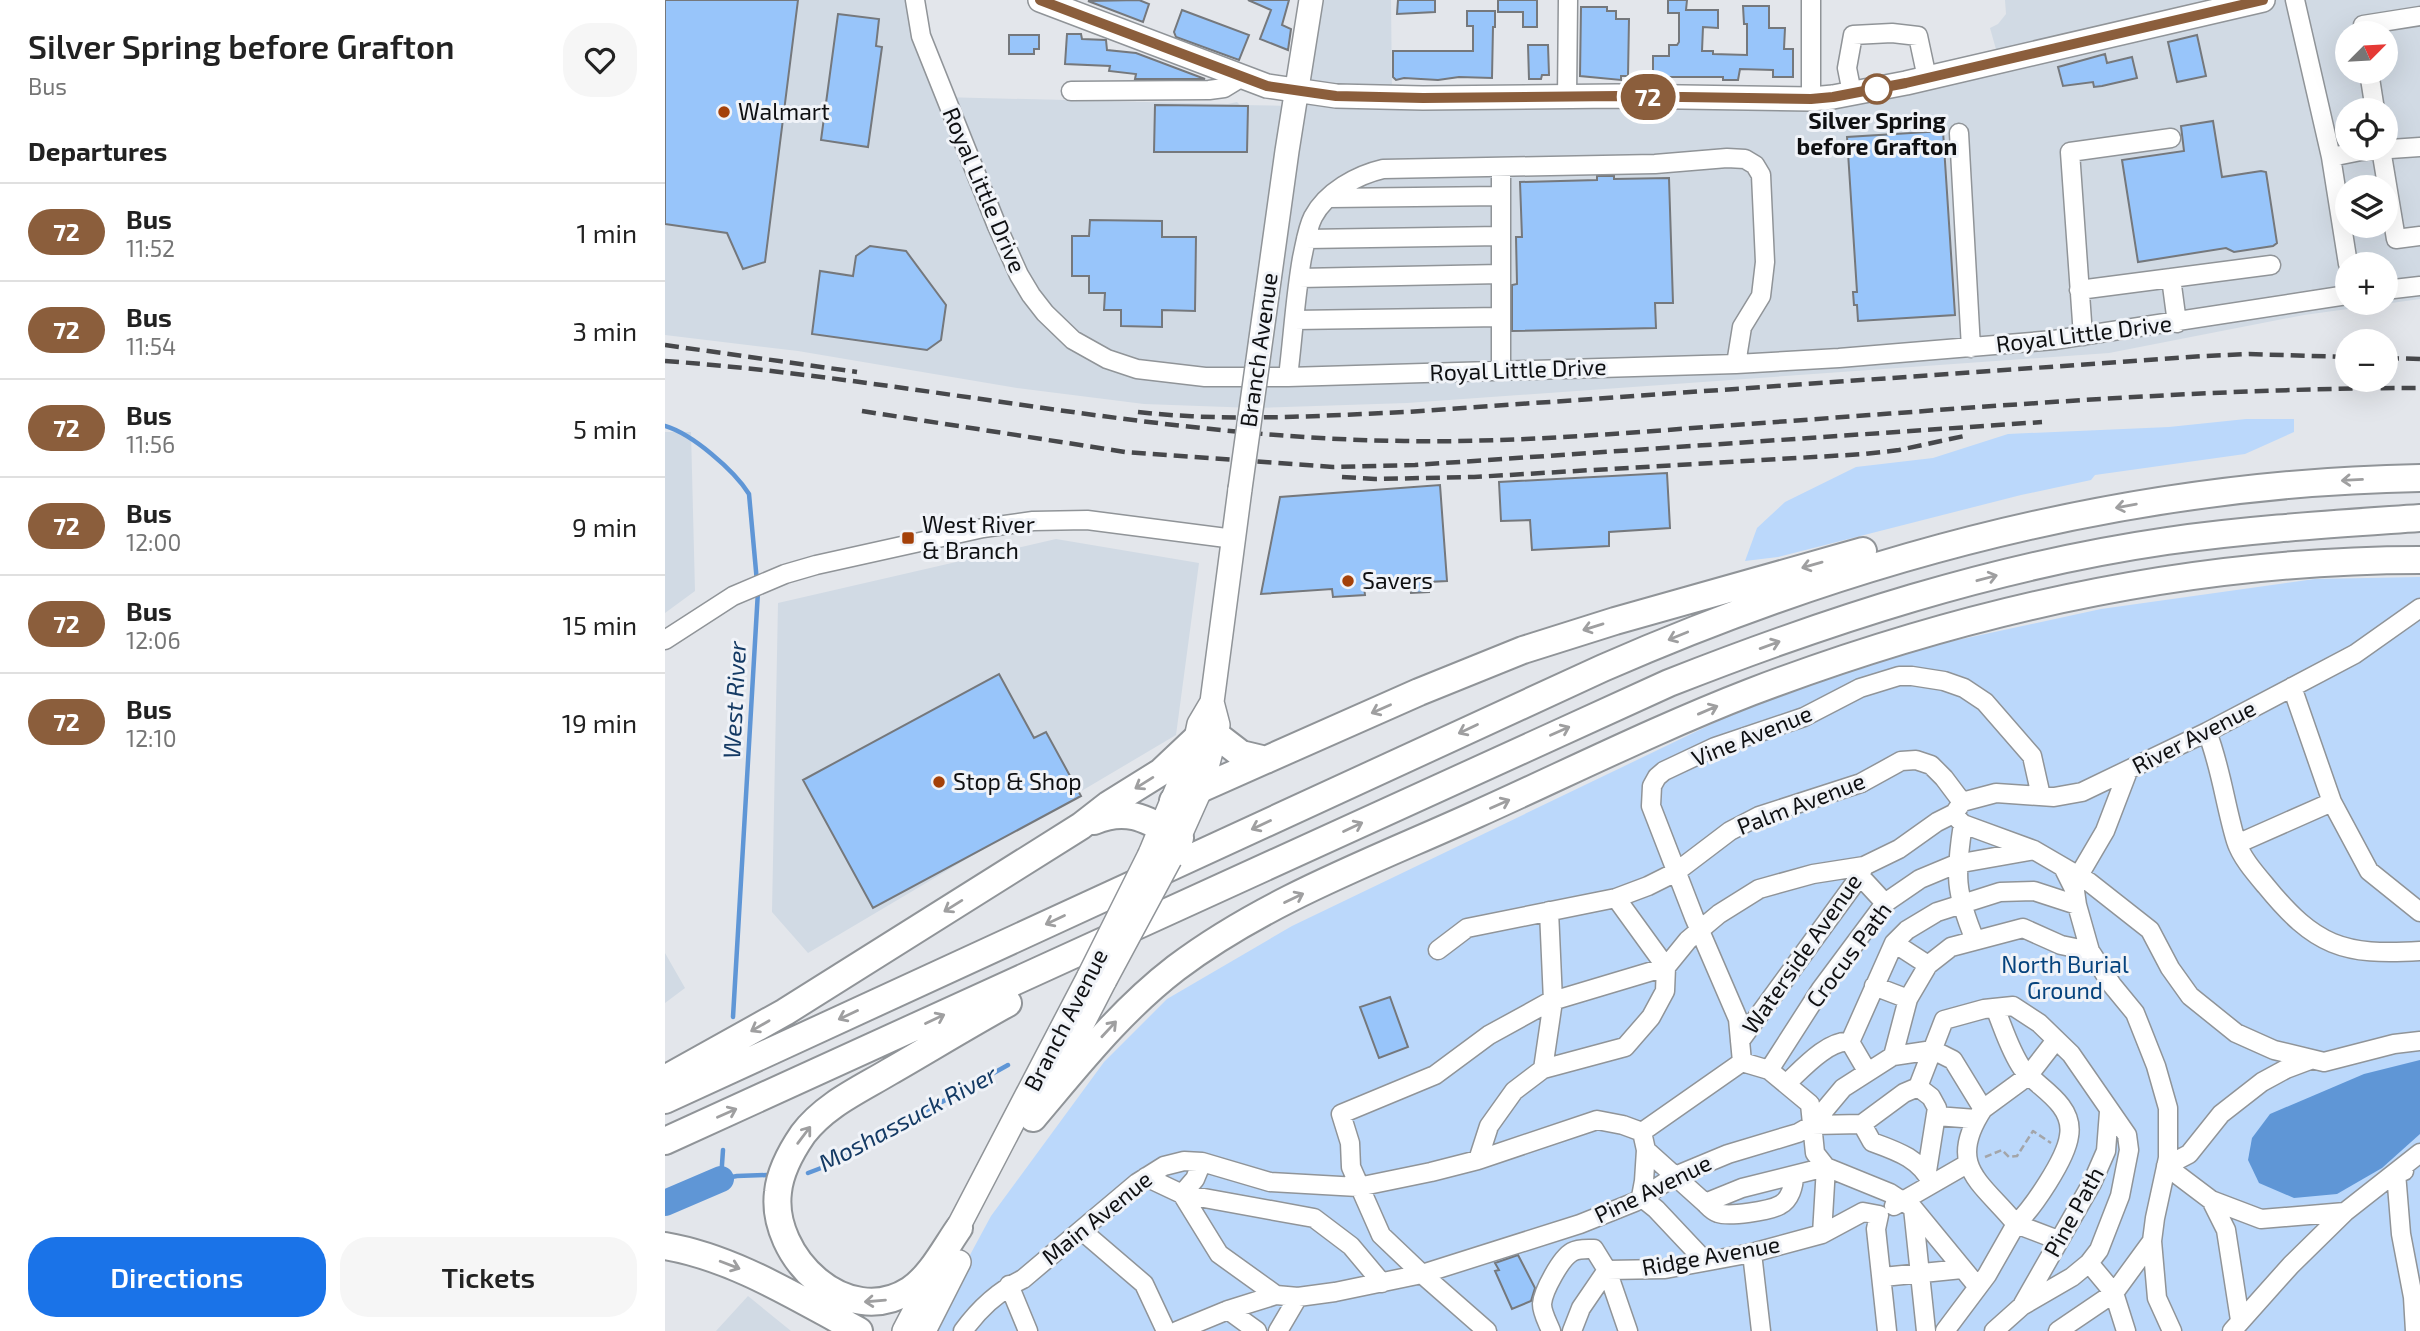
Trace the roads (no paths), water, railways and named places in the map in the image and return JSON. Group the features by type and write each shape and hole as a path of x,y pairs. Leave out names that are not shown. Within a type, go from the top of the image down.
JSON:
{"highway":[{"path":"665,1100 1629,656 1757,605 1927,550 2051,520 2174,498 2298,484 2420,478"},
{"path":"665,1141 1669,683 1835,621 1999,575 2165,541 2267,529 2420,518"},
{"path":"1173,801 1426,689 1569,635 1861,551 1927,550"},
{"path":"1033,1118 1126,1011 1180,966 1223,937 1300,895 1707,710 1894,643 2049,602 2146,584 2274,567 2420,560"},
{"path":"665,1080 795,1005 1081,826 1108,805 1161,772 1206,737 1237,752 1266,761"},
{"path":"1081,826 1105,816 1124,814 1141,817 1165,845"},
{"path":"959,1228 927,1274 908,1291 879,1302 852,1300 819,1284 807,1272 791,1248 778,1204 781,1176 802,1136 835,1104 944,1038 1157,917"},
{"path":"665,1245 696,1252 734,1266 859,1331"}],"main road":[{"path":"1039,0 1267,86 1298,92 1336,96 1423,98 1617,96 1811,99 1927,78 2263,0"},
{"name":"Branch Avenue","path":"904,1331 1097,978 1165,845 1201,789 1206,737 1199,724 1212,702 1287,151 1311,0"},
{"name":"Branch Avenue","path":"1165,845 1173,801 1206,737"},
{"name":"Branch Avenue","path":"923,1331 1033,1118 1097,978"}],"street":[{"name":"Royal Little Drive","path":"915,0 921,36 983,193 1019,275 1045,313 1073,340 1107,359 1137,369 1205,377 1288,377 1735,364 1971,348 2083,336 2335,297"},
{"path":"1567,98 1568,0"},
{"path":"1811,0 1811,99"},
{"path":"2295,0 2331,157 2346,252"},
{"path":"2388,21 2420,16"},
{"path":"1853,93 1847,68 1853,35 1892,33 1918,36 1927,78"},
{"path":"1071,91 1209,90 1224,88 1242,76"},
{"path":"1959,133 1971,348"},
{"path":"2083,336 2070,152 2171,138"},
{"path":"2398,148 2420,147"},
{"path":"2331,157 2335,156"},
{"path":"1288,377 1299,278 1306,239 1314,216 1329,198 1363,174 1383,169 1655,164 1727,158 1745,159 1755,165 1761,175 1765,262 1761,296 1742,327 1735,364"},
{"path":"2383,161 2396,239 2420,236"},
{"path":"1501,167 1501,371"},
{"path":"1329,198 1501,196"},
{"path":"1306,239 1500,236"},
{"path":"2079,290 2271,265"},
{"path":"1299,278 1501,274"},
{"path":"2171,278 2177,323"},
{"path":"2398,289 2420,286"},
{"path":"1294,320 1501,317"},
{"path":"665,640 705,613 772,579 816,565 983,528 1064,519 1109,521 1234,539"},
{"name":"River Avenue","path":"1960,814 1996,793 2054,797 2082,792 2207,732 2355,654 2420,608"},
{"name":"Vine Avenue","path":"1742,1062 1738,1019 1651,806 1652,786 1657,777 1664,771 1715,747 1804,717 1860,688 1899,676 1912,676 1944,681 1964,688 1985,702 2004,720 2032,756 2041,796"},
{"path":"2292,687 2332,802 2369,871 2420,912"},
{"path":"2207,732 2237,844 2273,895 2309,931 2339,947 2382,954 2420,951"},
{"name":"Palm Avenue","path":"1438,950 1467,928 1616,898 1676,872 1730,831 1759,816 1861,783 1901,761 1916,760 1931,765 1944,778 1960,814"},
{"path":"2073,885 2105,831 2128,771"},
{"path":"2237,844 2332,802"},
{"path":"1960,814 1956,864 1960,905 1975,940"},
{"path":"1487,1331 1381,1235 1350,1167 1350,1143 1341,1114 1435,1075 1489,1035 1553,1001 1666,967 1688,940 1719,914 1759,889 1813,874 1862,871 1937,822 1960,814 2034,850 2073,885 2090,951 2112,985 2135,1013 2157,1066 2168,1108 2166,1166 2153,1241 2157,1298 2172,1331"},
{"name":"Crocus Path","path":"1769,1070 1821,989 1885,902 1920,880 1956,864 2034,850"},
{"path":"1862,871 1885,902"},
{"name":"Waterside Avenue","path":"1740,1041 1862,871"},
{"path":"1850,1042 1894,943 1907,930 1937,912 2000,892 2034,891 2089,882 2150,930 2170,968 2190,996 2236,1033 2274,1050 2324,1062 2394,1044 2420,1041"},
{"path":"1478,1160 1489,1126 1514,1091 1543,1069 1625,1047 1651,1017 1665,991 1666,967 1616,898"},
{"path":"1543,1069 1553,1001 1549,911"},
{"path":"1893,1055 1908,999 1928,965 1951,947 2023,928 2061,945 2090,951"},
{"path":"1894,943 1928,965"},
{"path":"1874,986 1908,999"},
{"path":"1812,1125 1862,1125 1904,1093 1918,1087 1944,1020 1959,1015 2013,1006 2039,1023 2078,1064 2127,1135 2129,1150 2120,1196 2099,1250 2089,1264 2022,1306 1994,1331"},
{"path":"1945,1331 1977,1287 2016,1224 2028,1213 2064,1152 2070,1135 2069,1118 2060,1104 2028,1076 2019,1064 1995,1008"},
{"path":"2056,1040 2028,1076 1979,1114 1967,1147 1967,1164 1991,1198 2016,1224 2058,1240"},
{"path":"1787,1083 1815,1057 1842,1041 1850,1042"},
{"path":"1850,1042 1867,1072"},
{"path":"1933,1050 1954,1060 1979,1114"},
{"name":"Pine Avenue","path":"1177,1331 1228,1310 1276,1295 1298,1297 1422,1274 1580,1224 1635,1202 1675,1176 1728,1154 1798,1133 1812,1125 1843,1088 1893,1055 1933,1050"},
{"path":"2166,1166 2189,1154 2221,1114 2262,1082 2310,1060"},
{"path":"1705,1261 1656,1209 1641,1197 1646,1150 1642,1132 1742,1062 1769,1070 1810,1104 1815,1153 1826,1167 1890,1193 1908,1205 1977,1287"},
{"path":"1887,1331 1877,1228 1879,1215 1908,1205 1929,1178 1937,1108 1931,1097 1918,1087"},
{"name":"Pine Path","path":"2022,1306 2103,1159 2109,1112"},
{"path":"1936,1116 1979,1114"},
{"name":"Main Avenue","path":"963,1331 979,1310 1009,1285 1023,1279 1146,1177 1164,1166 1184,1161 1202,1162 1270,1182 1358,1187 1478,1160 1597,1120 1642,1132"},
{"path":"1862,1125 1872,1142 1900,1152 1929,1178"},
{"path":"1646,1150 1713,1212 1722,1215 1782,1205 1791,1192 1794,1175"},
{"path":"2236,1326 2291,1265 2345,1212 2420,1153"},
{"path":"1182,1194 1195,1180 1202,1162"},
{"path":"1929,1178 1967,1164"},
{"path":"2166,1166 2211,1200 2262,1219 2345,1212"},
{"path":"1705,1203 1742,1188 1826,1167"},
{"path":"1822,1234 1826,1167"},
{"path":"2396,1173 2420,1167"},
{"path":"2396,1173 2401,1234 2413,1297 2415,1331"},
{"path":"1146,1177 1182,1194 1314,1218 1351,1246 1383,1283"},
{"path":"1182,1194 1219,1254 1276,1295"},
{"path":"2211,1200 2226,1230 2236,1326"},
{"path":"1908,1205 1920,1273 1926,1331"},
{"name":"Ridge Avenue","path":"1607,1270 1665,1269 1752,1252 1822,1234 1863,1212 1879,1215"},
{"path":"1080,1230 1144,1284 1166,1331"},
{"path":"2059,1331 2113,1293 2153,1241"},
{"path":"1551,1331 1542,1304 1547,1288 1563,1260 1573,1252 1594,1249 1607,1270 1628,1331"},
{"path":"1752,1252 1761,1331"},
{"path":"2089,1264 2113,1293 2126,1331"},
{"path":"1883,1277 1962,1269"},
{"path":"1572,1331 1581,1308 1607,1270"},
{"path":"1009,1285 1028,1331"},
{"path":"1278,1331 1298,1297"},
{"path":"1228,1310 1257,1331"}],"water":[{"path":"2420,1060 2420,1134 2382,1168 2337,1194 2294,1198 2259,1183 2248,1160 2252,1138 2270,1114 2364,1074"}],"waterway":[{"name":"West River","path":"665,426 676,430 711,454 733,474 749,494 757,582"},
{"name":"West River","path":"733,1017 758,591"},
{"name":"Moshassuck River","path":"808,1173 829,1165 1008,1065"},
{"name":"Moshassuck River","path":"723,1150 721,1179 767,1175"},
{"name":"Moshassuck River","path":"665,1203 721,1179"}],"railway":[{"path":"665,345 857,372"},
{"path":"1138,412 1205,417 1406,412 2205,356 2249,354 2335,357"},
{"path":"2398,358 2420,359"},
{"path":"665,361 757,369 1218,430 1404,441 1576,436 2168,395 2420,388"},
{"path":"862,411 1125,452 1333,467 1415,465 2042,422"},
{"path":"1342,477 1474,477 1865,454 1899,450 1969,435"}],"place":[{"name":"Silver Spring before Grafton","path":"1877,89"},
{"name":"Walmart","path":"724,112"},
{"name":"West River & Branch","path":"908,538"},
{"name":"Savers","path":"1348,581"},
{"name":"Stop & Shop","path":"939,782"}],"park label":[{"name":"North Burial Ground","path":"2065,978"}]}
